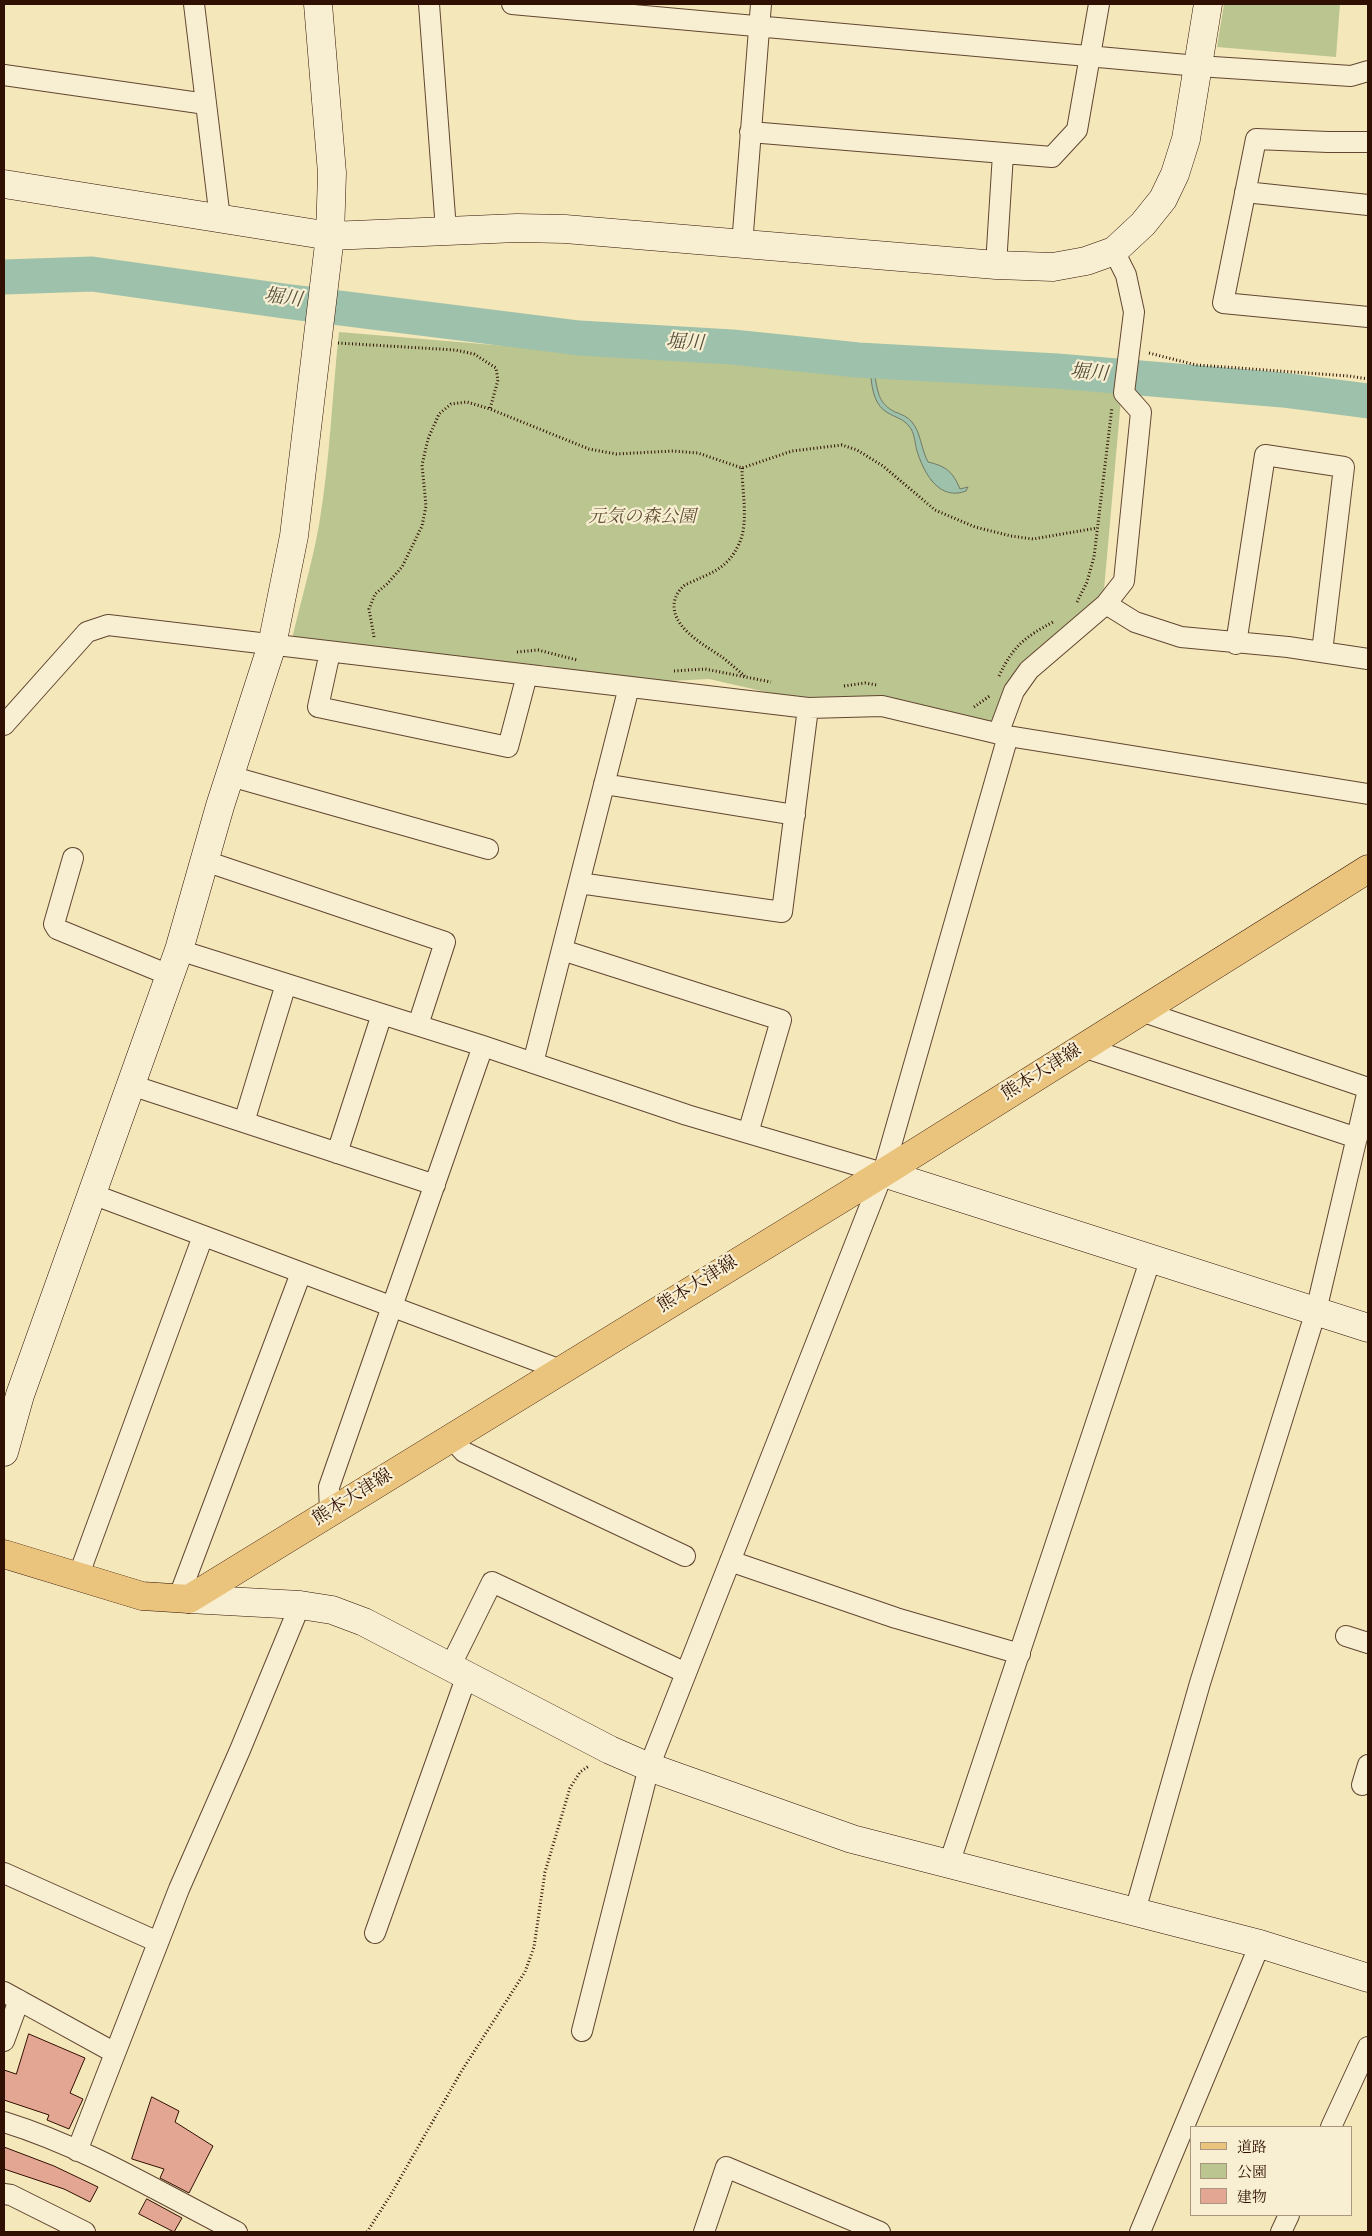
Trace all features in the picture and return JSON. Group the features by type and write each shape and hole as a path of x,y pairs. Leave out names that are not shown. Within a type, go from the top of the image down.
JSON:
{"main road":[{"name":"熊本大津線","path":"184,1599 330,1512 883,1173 1368,870"},
{"path":"4,1554 142,1596 184,1599"}],"street":[{"path":"194,4 220,219"},
{"path":"4,1452 20,1395 179,950 230,776 272,645 294,536 330,236 332,173 318,4"},
{"path":"429,4 446,230"},
{"path":"512,4 1198,66 1351,76 1368,71"},
{"path":"742,245 760,4"},
{"path":"750,132 1052,157 1078,130 1099,4"},
{"path":"4,184 330,236 446,230 564,229 996,265 1053,267 1086,261 1114,251 1142,224 1163,199 1175,174 1186,139 1208,4"},
{"path":"4,75 206,104"},
{"path":"1368,142 1256,138 1223,302 1368,317"},
{"path":"996,265 1004,154"},
{"path":"1245,192 1368,205"},
{"path":"582,2031 648,1767 883,1173 1014,691 1029,670 1106,604 1124,581 1141,412 1124,393 1134,312 1126,276 1114,251"},
{"path":"1236,644 1265,455 1344,467 1322,652"},
{"path":"1106,604 1135,622 1181,637 1322,652 1368,659"},
{"path":"4,725 87,632 108,625 808,708 882,706 1003,735 1368,794"},
{"path":"330,652 318,707 508,747 527,675"},
{"path":"533,1063 629,687"},
{"path":"579,883 782,912 808,708"},
{"path":"230,776 488,849"},
{"path":"604,784 795,816"},
{"path":"73,858 54,924 57,929 169,975"},
{"path":"205,861 445,942 418,1025"},
{"path":"179,950 418,1025 687,1115 883,1173 1368,1328"},
{"path":"562,950 780,1020 748,1133"},
{"path":"244,1122 286,984"},
{"path":"1135,1911 1200,1683 1316,1311 1368,1089 1141,1012"},
{"path":"337,1153 382,1014"},
{"path":"330,1512 329,1487 482,1046"},
{"path":"1084,1047 1357,1138"},
{"path":"131,1086 435,1185"},
{"path":"92,1194 561,1370"},
{"path":"78,1577 203,1236"},
{"path":"949,1864 1151,1258"},
{"path":"301,1273 184,1599 300,1605 332,1610 364,1622 610,1750 648,1767 852,1839 1260,1944 1368,1978"},
{"path":"451,1438 464,1452 685,1556"},
{"path":"730,1562 896,1618 1020,1654"},
{"path":"375,1933 458,1671 492,1582 686,1673"},
{"path":"77,2151 179,1888 240,1750 300,1605"},
{"path":"1346,1636 1368,1643"},
{"path":"1362,1785 1368,1765"},
{"path":"4,1873 158,1942"},
{"path":"1140,2232 1260,1944"},
{"path":"4,2041 11,1996 115,2053"},
{"path":"1331,2126 1368,2047"},
{"path":"4,2122 27,2129 77,2151 237,2232"},
{"path":"704,2232 726,2167 880,2232"},
{"path":"4,2194 11,2195 85,2232"},
{"path":"1281,2232 1289,2216"}],"path":[{"path":"319,339 455,350 474,354 496,368 498,380 490,409"},
{"path":"1146,352 1196,365 1368,379"},
{"path":"1070,608 1076,602 1088,582 1094,557 1114,395 1124,393"},
{"path":"377,644 372,631 369,609 375,594 387,584 402,566 422,526 426,506 422,465 428,439 439,414 451,404 467,402 490,409 590,449 616,454 673,451 698,453 742,468 792,451 842,445 857,450 883,466 935,510 975,528 1011,536 1033,538 1097,528"},
{"path":"742,468 744,524 740,542 730,560 716,572 684,585 676,597 674,610 682,626 747,678"},
{"path":"996,684 1011,652 1032,634 1057,620"},
{"path":"516,652 538,650 552,652 586,662"},
{"path":"669,671 706,669 777,684"},
{"path":"838,686 865,683 884,686"},
{"path":"966,711 980,704 993,693"},
{"path":"367,2232 390,2196 461,2072 525,1972 534,1947 545,1872 570,1788 580,1772 610,1750"}],"green space":[{"path":"1224,4 1340,4 1336,57 1217,47"},
{"name":"元気の森公園","path":"339,332 530,348 683,354 851,376 993,380 1122,388 1103,601 1027,667 996,728 797,699 709,679 629,683 544,665 492,667 291,643 313,554 323,501"}],"shaded area":[{"path":"871,377 875,377 882,402 908,419 915,426 928,462 944,468 952,474 960,489 968,487 966,491 949,492 941,489 929,478 921,462 911,428 904,421 888,413 880,406 873,392"}],"building":[{"path":"29,2034 85,2058 70,2093 83,2099 69,2129 47,2120 49,2115 4,2100 4,2070 16,2074"},
{"path":"152,2097 179,2111 175,2122 213,2146 189,2193 160,2178 164,2169 132,2159"},
{"path":"4,2147 54,2166 98,2187 90,2202 64,2189 4,2169"},
{"path":"147,2199 182,2218 174,2232 139,2214"}],"waterway":[{"name":"堀川","path":"4,277 92,274 284,301 579,338 732,347 858,360 1057,371 1283,390 1368,401"}]}
